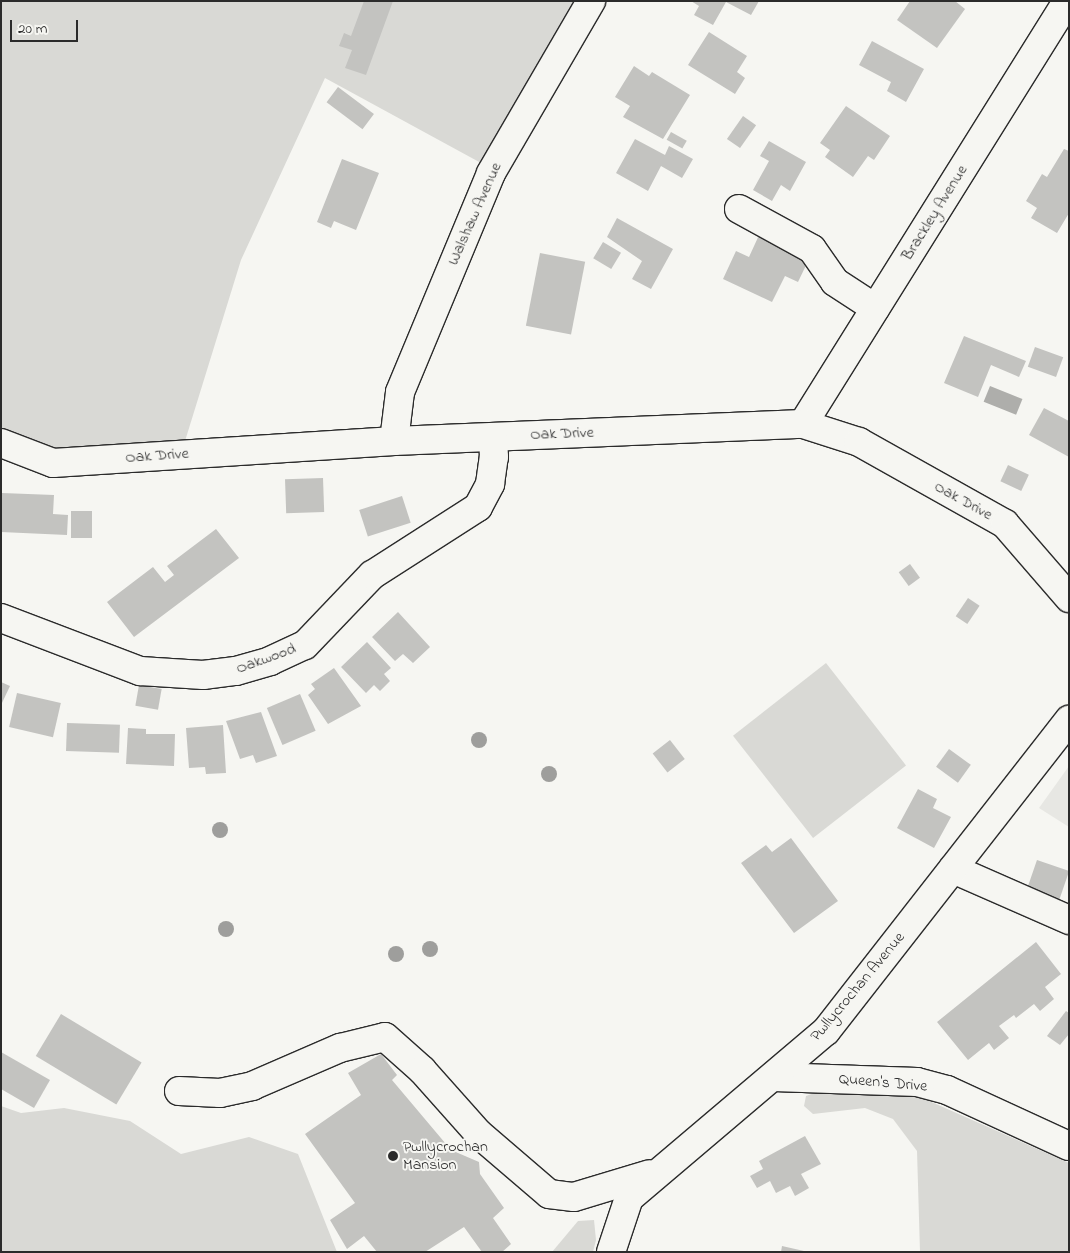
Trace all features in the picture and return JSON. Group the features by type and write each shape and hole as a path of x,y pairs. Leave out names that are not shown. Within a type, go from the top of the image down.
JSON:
{"street":[{"name":"Walshaw Avenue","path":"394,441 400,392 491,173 591,1"},
{"name":"Brackley Avenue","path":"803,424 1067,1"},
{"path":"739,209 812,249 835,282 875,308"},
{"name":"Oak Drive","path":"1,443 53,463 394,441 803,424 859,442 1005,524 1069,598"},
{"name":"Oakwood","path":"1,618 140,672 203,675 236,672 270,661 305,644 372,575 478,507 490,484 494,457 493,437"},
{"name":"Pwllycrochan Avenue","path":"611,1252 629,1198 826,1031 1069,720"},
{"path":"953,869 1069,920"},
{"path":"179,1091 220,1092 252,1086 340,1048 385,1037 422,1070 479,1134 549,1194 574,1197 663,1170"},
{"name":"Queen's Drive","path":"774,1077 918,1082 947,1090 1069,1146"}],"shaded area":[{"path":"1,1 583,1 481,163 325,78 241,260 181,454 53,463 1,443"},
{"path":"990,386 1022,399 1016,415 984,402"},
{"path":"826,663 906,765 813,838 733,736"},
{"path":"1069,766 1069,827 1039,808"},
{"path":"823,1090 886,1090 927,1100 1069,1163 1069,1252 920,1252 917,1151 893,1119 865,1108 813,1114 804,1106 806,1096"},
{"path":"1,1106 21,1113 64,1108 130,1121 181,1154 249,1137 298,1154 337,1252 1,1252"},
{"path":"594,1220 596,1240 593,1252 552,1252 578,1221"}],"building":[{"path":"364,1 393,1 366,75 345,68 352,50 339,46 344,33 351,36"},
{"path":"691,1 759,1 751,15 726,2 713,25 694,15 699,6"},
{"path":"910,1 955,1 965,9 937,48 897,20"},
{"path":"709,32 747,56 737,72 745,78 735,94 688,65"},
{"path":"872,41 924,69 906,102 887,91 891,82 859,65"},
{"path":"634,66 649,76 652,72 690,95 663,139 623,117 630,106 615,97"},
{"path":"338,87 374,114 363,129 327,102"},
{"path":"846,106 890,136 874,160 868,156 853,177 825,157 830,150 820,143"},
{"path":"743,116 756,125 740,148 727,139"},
{"path":"671,132 687,141 682,149 667,140"},
{"path":"635,139 665,155 669,146 693,159 682,178 661,166 648,191 616,173"},
{"path":"769,141 806,162 790,191 781,185 772,201 753,190 769,161 760,156"},
{"path":"1064,149 1069,151 1069,213 1057,233 1031,218 1037,208 1026,201 1042,174 1047,177"},
{"path":"342,159 379,173 356,230 334,221 331,228 317,222"},
{"path":"617,218 673,249 651,289 632,279 642,261 607,237"},
{"path":"760,233 810,257 798,282 785,276 772,302 723,279 736,251 749,257"},
{"path":"603,242 621,253 611,269 593,258"},
{"path":"540,253 585,262 571,334 526,326"},
{"path":"964,336 1026,361 1019,377 991,365 978,397 944,383"},
{"path":"1035,347 1063,357 1056,377 1028,367"},
{"path":"1044,408 1069,421 1069,457 1029,435"},
{"path":"1008,465 1029,475 1021,491 1000,481"},
{"path":"323,478 324,512 286,513 285,479"},
{"path":"2,493 54,495 53,514 68,515 67,535 1,532"},
{"path":"402,496 411,523 368,537 359,510"},
{"path":"71,511 92,511 92,538 71,538"},
{"path":"216,529 239,558 134,637 107,602 153,567 165,582 174,575 167,566"},
{"path":"910,564 920,578 909,586 899,572"},
{"path":"968,598 980,606 967,624 956,616"},
{"path":"398,612 430,647 413,663 403,654 395,661 372,637"},
{"path":"367,642 391,668 384,674 390,681 380,691 374,685 366,693 341,667"},
{"path":"334,668 361,706 328,724 308,695 315,689 311,684"},
{"path":"1,682 10,686 1,705"},
{"path":"139,685 162,689 158,710 135,706"},
{"path":"17,693 61,703 53,737 9,727"},
{"path":"300,694 316,731 282,745 267,708"},
{"path":"261,712 277,756 256,763 253,755 240,759 226,721"},
{"path":"67,723 120,725 119,753 66,751"},
{"path":"223,725 226,773 206,774 205,767 189,768 186,728"},
{"path":"128,728 146,729 146,734 175,734 174,766 126,764"},
{"path":"670,740 685,759 667,772 653,754"},
{"path":"949,749 971,765 958,783 936,767"},
{"path":"918,789 937,799 933,808 951,817 934,848 897,828"},
{"path":"791,838 838,901 794,933 741,863 766,845 772,852"},
{"path":"1037,860 1069,871 1059,900 1027,889"},
{"path":"1036,942 1061,974 1045,987 1054,999 1040,1011 1034,1004 1016,1018 1014,1015 999,1026 1009,1038 994,1050 989,1043 968,1060 937,1022"},
{"path":"1066,1011 1069,1013 1069,1034 1060,1045 1047,1036"},
{"path":"61,1014 142,1062 116,1104 36,1056"},
{"path":"1,1052 50,1080 34,1108 1,1089"},
{"name":"Pwllycrochan Mansion","path":"381,1054 397,1075 392,1080 451,1150 479,1162 480,1174 504,1208 493,1218 511,1244 502,1252 482,1252 464,1227 425,1252 377,1252 364,1236 347,1249 330,1220 355,1203 305,1134 361,1095 348,1073"},
{"path":"805,1136 821,1164 801,1174 809,1188 795,1196 790,1186 776,1193 770,1181 757,1188 750,1176 763,1169 759,1161"},
{"path":"782,1246 804,1251 804,1252 781,1252"}],"place":[{"name":"Pwllycrochan Mansion","path":"393,1156"}]}
